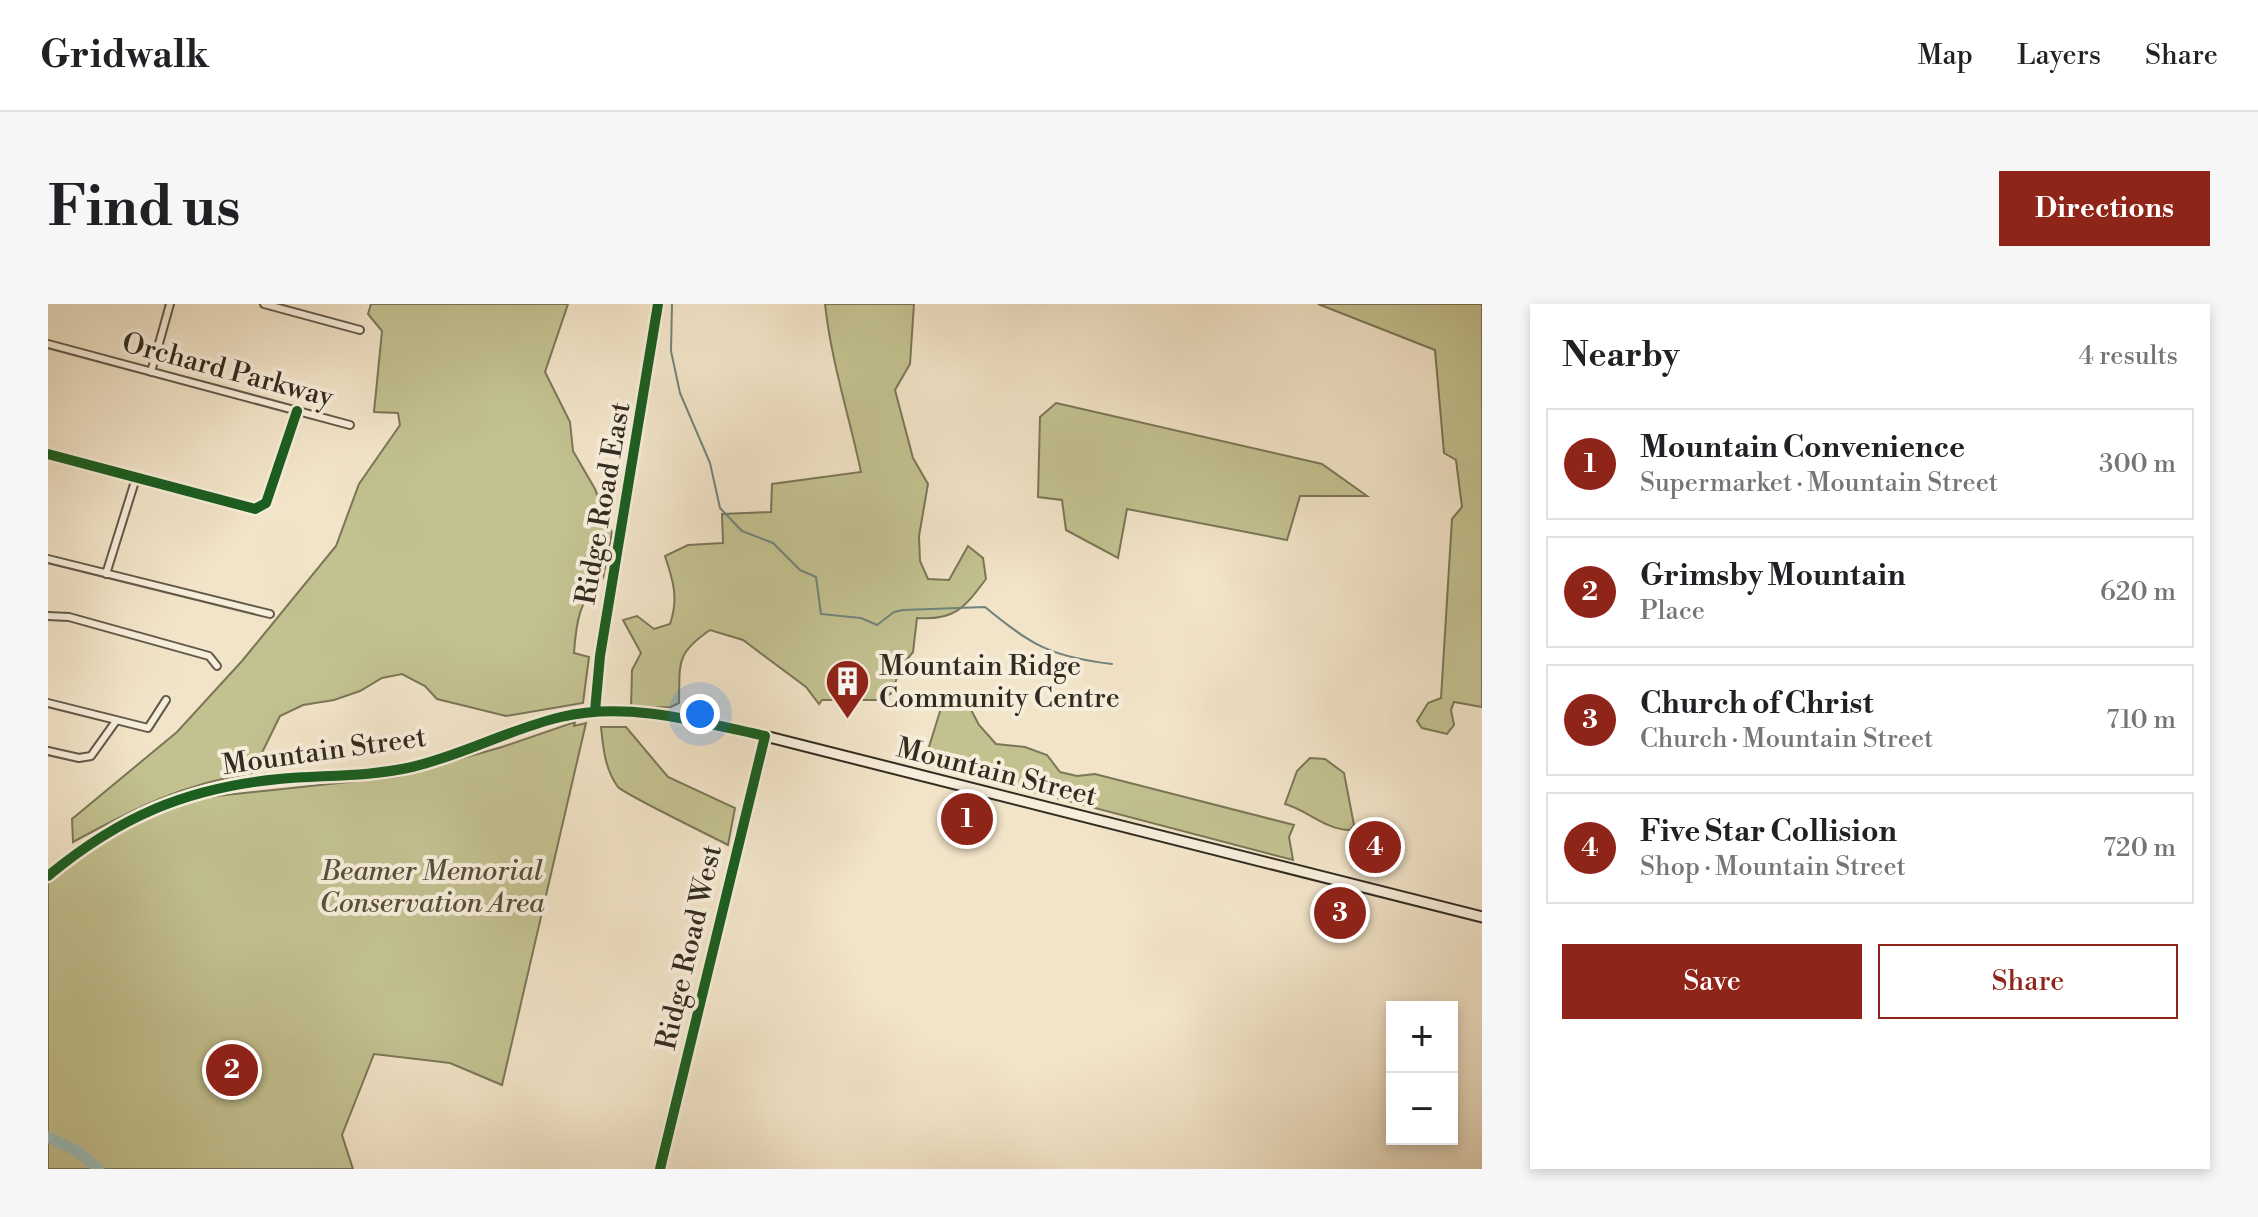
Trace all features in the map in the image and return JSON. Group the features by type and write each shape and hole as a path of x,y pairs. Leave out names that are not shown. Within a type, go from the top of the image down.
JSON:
{"main road":[{"name":"Ridge Road East","path":"595,711 600,656 658,304"},
{"name":"Mountain Street","path":"48,876 116,826 185,796 229,786 412,767 560,717 595,711 676,717 765,736 1482,917"},
{"name":"Ridge Road West","path":"660,1169 765,736"}],"street":[{"path":"151,372 170,304"},
{"path":"264,304 360,330"},
{"name":"Orchard Parkway","path":"48,344 350,425"},
{"path":"48,454 255,509 261,508 297,411"},
{"path":"106,574 136,478"},
{"path":"48,559 270,614"},
{"path":"48,616 69,617 209,656 217,666"},
{"path":"48,703 148,728 166,700"},
{"path":"48,751 79,758 91,756 116,721"}],"green space":[{"path":"371,304 568,304 545,372 570,422 573,451 595,489 612,533 603,578 584,603 576,632 574,653 589,657 583,703 506,716 437,699 425,686 402,674 382,678 360,691 334,700 303,705 280,716 252,773 203,784 159,799 73,842 72,819 177,732 242,661 336,546 359,484 400,425 398,413 374,412 382,331 368,314"},
{"path":"825,304 914,304 910,364 895,390 913,458 928,484 919,536 920,561 928,579 949,580 968,546 983,558 986,579 958,610 941,617 917,618 913,652 900,668 892,693 879,700 822,700 819,704 806,687 743,640 710,630 691,646 682,660 679,703 671,707 631,708 632,670 641,653 623,620 637,616 654,629 670,624 674,597 665,556 688,545 723,543 722,514 771,512 772,484 861,472 836,367"},
{"path":"1318,304 1482,304 1482,707 1454,702 1451,710 1454,725 1447,734 1422,728 1417,721 1428,703 1441,698 1452,519 1462,507 1456,460 1444,453 1435,350"},
{"path":"1056,403 1322,464 1367,496 1300,496 1287,540 1127,509 1118,558 1066,530 1062,500 1038,497 1040,417"},
{"path":"946,692 966,700 979,725 996,744 1025,747 1047,755 1060,772 1077,776 1095,774 1294,825 1289,837 1293,860 924,763"},
{"name":"Beamer Memorial Conservation Area","path":"575,722 574,726 586,723 502,1085 450,1063 374,1054 342,1135 353,1169 48,1169 48,882 117,831 198,798 396,777 502,747"},
{"path":"601,727 626,727 668,777 735,808 728,845 618,787 607,766"},
{"path":"1310,758 1325,759 1344,773 1354,825 1350,830 1333,827 1285,804 1297,771"}],"waterway":[{"path":"672,304 671,351 680,393 710,463 720,508 742,531 773,543 800,570 816,577 821,614 861,618 877,625 894,612 903,610 985,607 1043,647 1073,657 1112,664"},
{"path":"48,1137 77,1151 99,1169"}],"cycle path":[{"path":"595,711 600,656 658,304"},
{"path":"48,454 255,509 266,503 297,411"},
{"path":"48,876 101,837 184,798 245,783 379,773 412,767 561,717 612,711 638,712 765,736 660,1169"}],"place":[{"name":"Mountain Ridge Community Centre","path":"848,720"},
{"name":"Mountain Convenience","path":"967,819"},
{"name":"Five Star Collision","path":"1375,847"},
{"name":"Church of Christ","path":"1340,913"},
{"name":"Grimsby Mountain","path":"232,1070"}]}
